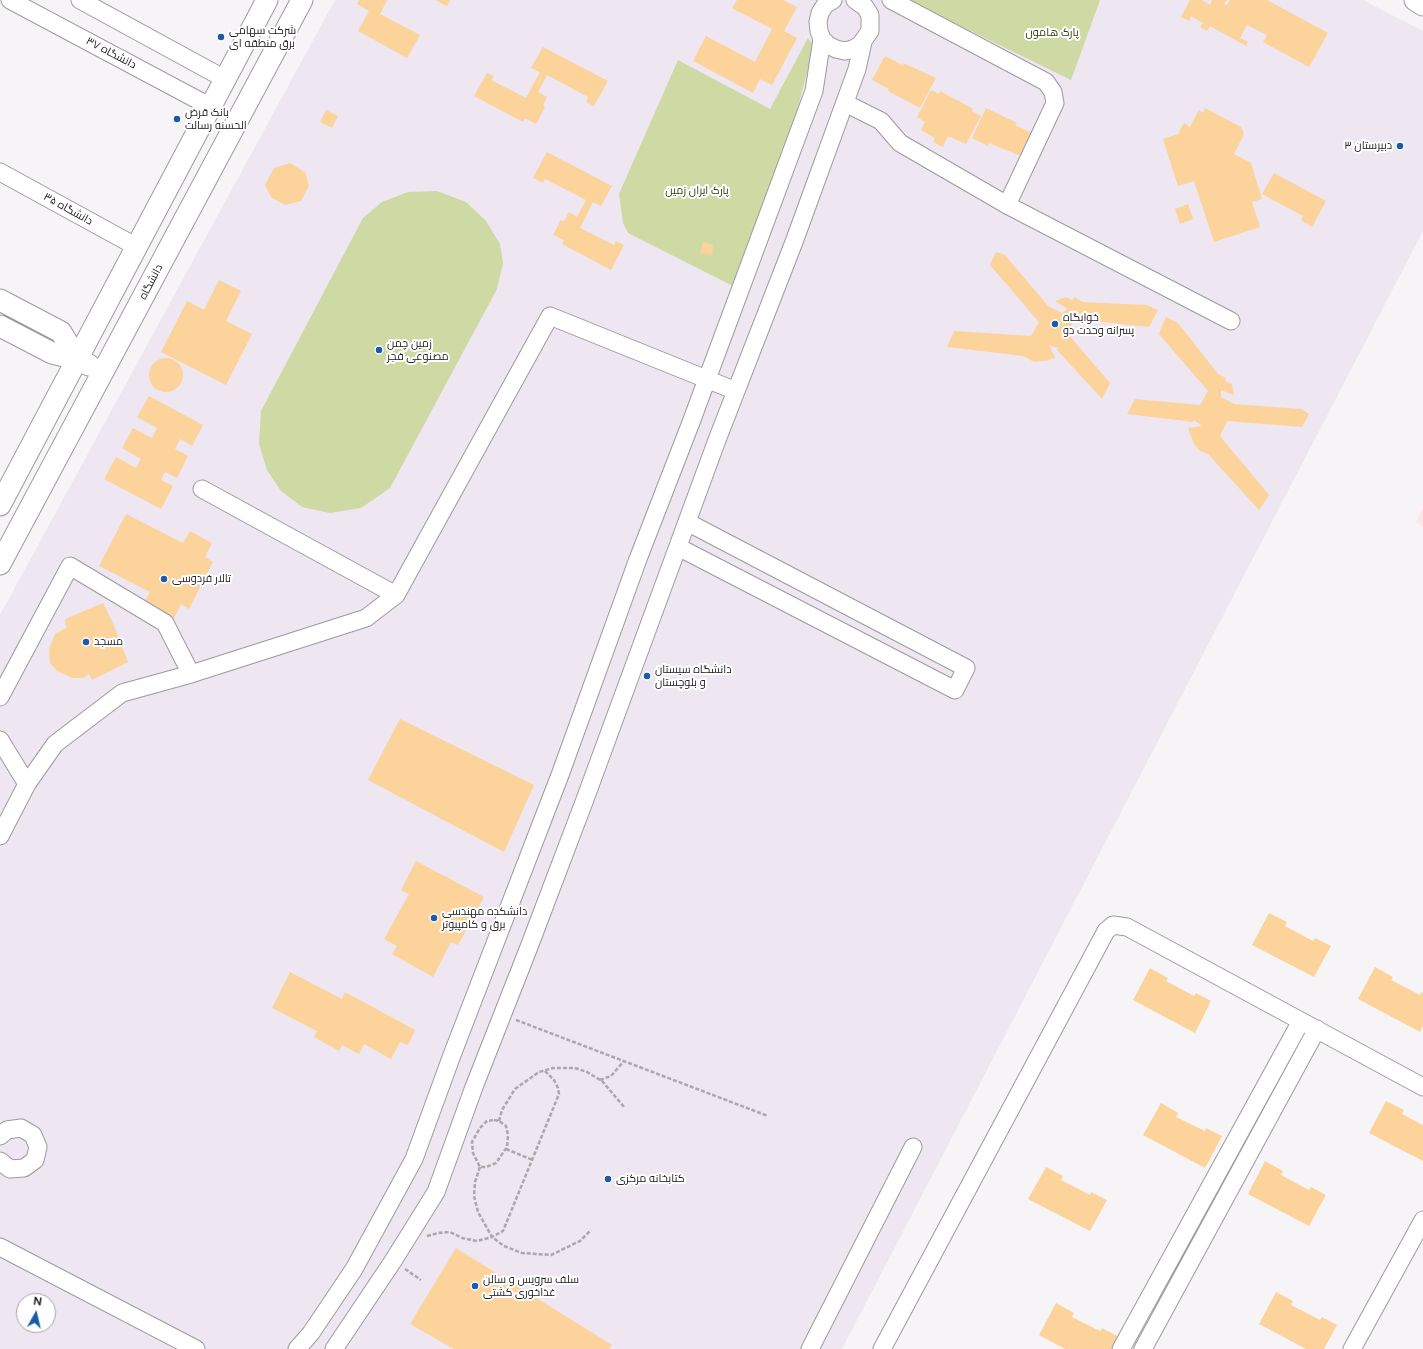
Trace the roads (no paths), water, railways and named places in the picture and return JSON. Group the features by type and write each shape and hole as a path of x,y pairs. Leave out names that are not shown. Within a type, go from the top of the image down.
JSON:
{"main road":[{"path":"0,505 267,0"},
{"name":"دانشگاه","path":"0,564 302,0"},
{"path":"1414,0 1423,4"},
{"path":"0,300 61,332 77,359"},
{"path":"0,326 52,353 77,359 103,372"}],"street":[{"name":"دانشگاه ۳۷","path":"10,0 211,107"},
{"path":"80,0 225,79"},
{"path":"334,1349 403,1264 436,1192 474,1087 581,810 736,391 794,242 857,69 863,42 870,31 871,23 883,0"},
{"path":"891,0 1046,82 1053,92 1055,103 1007,205"},
{"path":"858,1 865,7 871,23"},
{"path":"297,1349 311,1334 354,1269 414,1159 452,1055 560,774 638,559 814,91 822,39 818,22 825,3"},
{"path":"822,39 832,47 844,51 853,49 863,42"},
{"path":"845,103 881,121 900,144 1007,205 1231,321"},
{"name":"دانشگاه ۳۵","path":"0,172 137,247"},
{"path":"0,836 27,784 55,744 122,693 191,674 366,618 396,595 550,316 736,391"},
{"path":"202,489 396,595"},
{"path":"678,547 955,690 966,668 687,522"},
{"path":"0,697 70,566 165,623 191,674"},
{"path":"788,604 799,581"},
{"path":"0,740 27,784"},
{"path":"882,1349 1106,932 1113,925 1127,927 1423,1087"},
{"path":"1121,1349 1301,1021"},
{"path":"1143,1349 1317,1029"},
{"path":"1,1167 24,1168 30,1165 37,1154 36,1140 28,1130 14,1127 2,1130"},
{"path":"810,1349 913,1147"},
{"path":"1352,1349 1423,1220"},
{"path":"0,1247 196,1349"}],"place":[{"name":"شرکت سهامی برق منطقه ای","path":"221,37"},
{"name":"بانک قرض الحسنه رسالت","path":"177,119"},
{"name":"دبیرستان ۳","path":"1400,146"},
{"name":"خوابگاه پسرانه وحدت دو","path":"1055,324"},
{"name":"زمین چمن مصنوعی فجر","path":"379,350"},
{"name":"تالار فردوسی","path":"164,579"},
{"name":"مسجد","path":"86,642"},
{"name":"دانشگاه سیستان و بلوچستان","path":"647,676"},
{"name":"دانشکده مهندسی برق و کامپیوتر","path":"434,918"},
{"name":"کتابخانه مرکزی","path":"608,1179"},
{"name":"سلف سرویس و سالن غذاخوری کشتی","path":"475,1286"}],"park label":[{"name":"پارک هامون","path":"1052,33"},
{"name":"پارک ایران زمین","path":"697,191"}]}
